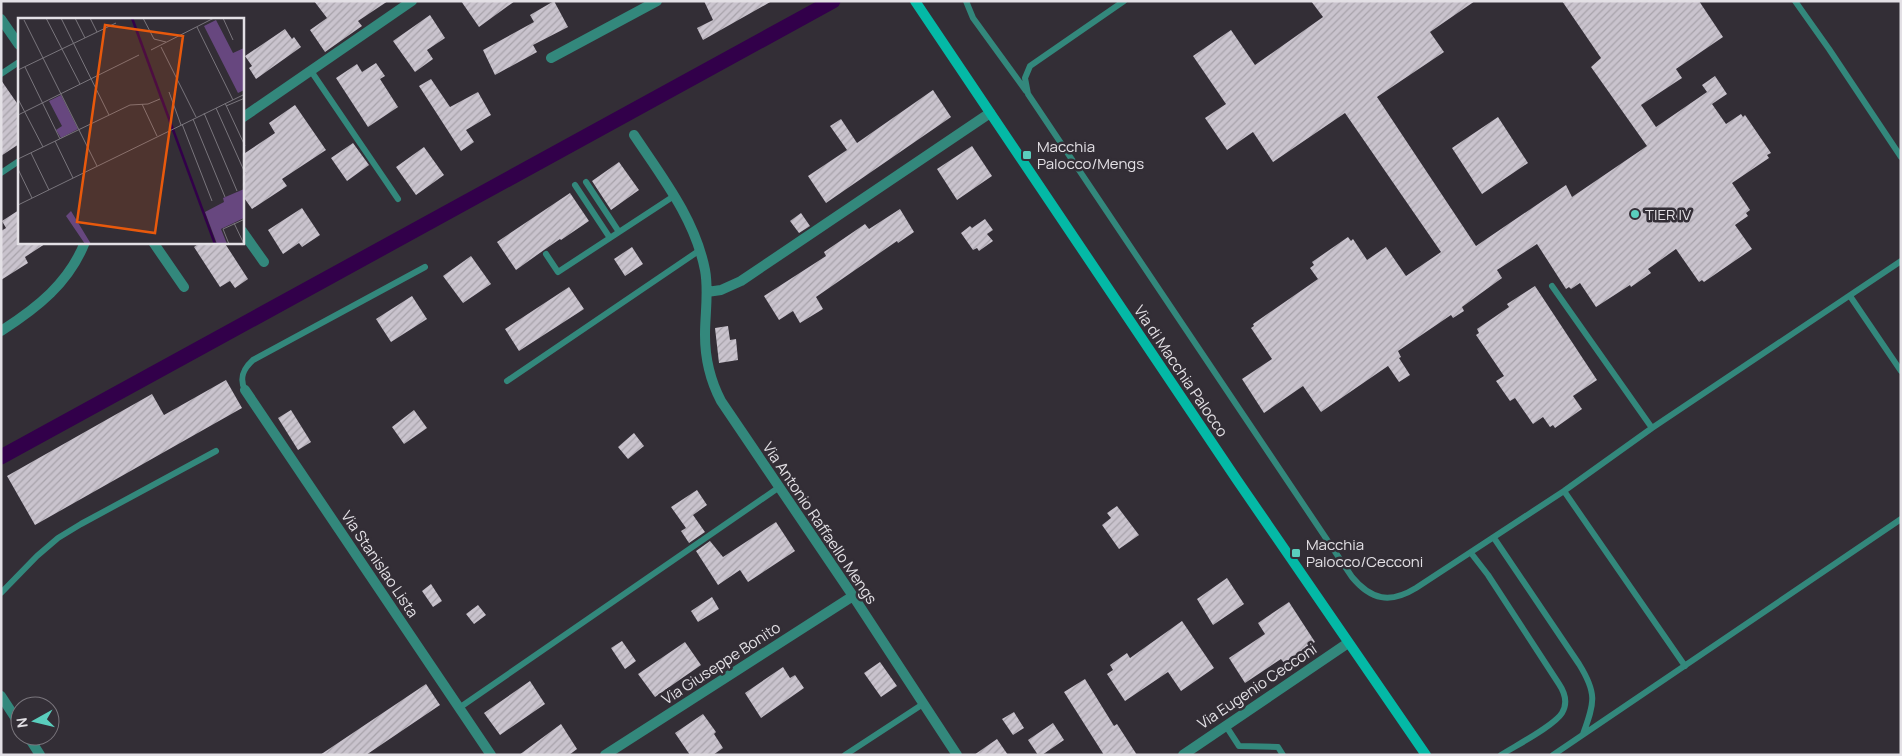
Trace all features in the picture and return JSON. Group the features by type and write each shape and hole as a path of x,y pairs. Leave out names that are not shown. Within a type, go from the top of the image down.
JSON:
{"street":[{"path":"244,117 412,1"},
{"path":"551,58 657,1"},
{"name":"Via di Macchia Palocco","path":"915,1 1348,643 1426,755"},
{"path":"1,19 18,44"},
{"path":"707,292 721,290 741,282 990,112"},
{"name":"Via Antonio Raffaello Mengs","path":"634,135 674,196 690,225 700,250 705,269 707,292 705,346 708,366 714,386 724,408 957,755"},
{"path":"244,233 264,262"},
{"path":"1,331 57,288 74,267 84,244"},
{"path":"154,244 184,288"},
{"name":"Via Stanislao Lista","path":"245,390 491,755"},
{"name":"Via Giuseppe Bonito","path":"605,755 852,596"},
{"name":"Via Eugenio Cecconi","path":"1183,755 1348,643"},
{"path":"1,696 10,710"}],"lane":[{"path":"966,1 973,18 1028,94 1352,577 1362,589 1373,595 1384,598 1405,595 1564,491 1652,428 1901,261"},
{"path":"1028,94 1025,78 1030,66 1124,1"},
{"path":"1795,1 1901,157"},
{"path":"1,74 18,63"},
{"path":"311,71 398,199"},
{"path":"1,173 18,162"},
{"path":"586,182 619,232"},
{"path":"575,185 610,238"},
{"path":"546,254 558,272 674,196"},
{"path":"506,381 700,250"},
{"path":"245,390 242,382 243,370 253,360 425,267"},
{"path":"1552,286 1652,428"},
{"path":"1850,296 1901,370"},
{"path":"1,593 37,556 58,538 216,451"},
{"path":"459,708 778,488"},
{"path":"1564,491 1685,666"},
{"path":"1553,755 1901,520"},
{"path":"1494,538 1579,664 1591,686 1593,704 1582,735"},
{"path":"1471,553 1498,590 1565,696 1565,706 1559,717 1501,755"},
{"path":"845,755 923,704"},
{"path":"1226,726 1239,746 1278,747 1283,755"}],"building":[{"path":"314,1 388,1 358,21 362,26 325,52 310,30 327,18"},
{"path":"461,1 515,1 479,27"},
{"path":"554,1 568,27 533,45 537,52 495,75 483,50 534,22 530,15"},
{"path":"704,1 772,1 703,40 697,28 713,20"},
{"name":"TIER IV","path":"1311,1 1475,1 1430,32 1444,52 1377,97 1476,246 1566,185 1572,197 1647,146 1591,67 1601,58 1562,1 1699,1 1723,37 1676,69 1682,78 1641,105 1656,127 1707,92 1702,85 1715,76 1727,94 1712,104 1726,124 1741,114 1743,117 1745,115 1771,153 1767,155 1769,158 1732,183 1750,210 1746,213 1748,216 1735,225 1752,249 1704,282 1702,280 1699,282 1676,249 1648,269 1651,273 1596,307 1580,283 1571,289 1569,287 1566,289 1537,244 1497,270 1502,278 1462,307 1464,311 1453,318 1451,315 1398,351 1401,357 1399,358 1410,375 1399,382 1388,366 1321,412 1303,386 1264,413 1242,379 1272,359 1251,328 1254,326 1253,324 1318,279 1310,268 1314,265 1312,262 1348,237 1351,241 1353,239 1367,260 1386,247 1406,276 1441,252 1345,113 1273,162 1253,132 1227,150 1205,118 1226,104 1193,56 1231,30 1255,65 1323,17"},
{"path":"430,15 445,38 427,50 433,59 415,72 393,41"},
{"path":"285,29 301,47 256,79 249,68 252,66 245,56"},
{"path":"376,63 385,76 380,79 398,107 368,127 336,78 357,64 362,72"},
{"path":"431,79 450,107 478,92 491,115 466,130 474,142 461,151 419,86"},
{"path":"1,80 18,105 18,145 1,156"},
{"path":"933,90 951,117 826,203 808,176 847,150 830,126 841,119 857,143"},
{"path":"295,105 326,150 282,179 287,186 252,209 244,198 244,154 275,133 269,123"},
{"path":"1498,117 1528,163 1482,194 1452,148"},
{"path":"353,143 369,165 347,181 331,158"},
{"path":"972,146 992,176 957,200 937,169"},
{"path":"424,147 444,175 416,195 396,167"},
{"path":"619,162 639,190 611,210 592,181"},
{"path":"570,193 589,221 516,270 497,242"},
{"path":"302,208 320,235 302,247 299,243 283,254 268,230"},
{"path":"900,209 914,232 898,243 897,241 816,297 823,309 800,323 793,311 779,320 764,296 826,256 824,252 865,224 869,229"},
{"path":"18,211 18,244 45,244 25,257 28,263 1,280 1,231 6,228 2,221"},
{"path":"801,213 810,226 799,233 790,221"},
{"path":"985,219 993,230 987,234 993,241 979,251 977,248 973,250 961,233 970,226 972,228"},
{"path":"198,244 225,244 248,279 235,288 230,281 220,287 194,247"},
{"path":"632,247 643,264 625,276 614,259"},
{"path":"471,256 491,284 463,303 443,276"},
{"path":"1535,286 1597,380 1573,396 1582,409 1555,428 1553,425 1550,427 1543,417 1533,424 1515,398 1510,401 1496,381 1504,376 1476,335 1479,333 1477,329 1509,307 1507,304"},
{"path":"569,287 584,309 519,351 505,329"},
{"path":"412,296 427,319 391,342 376,319"},
{"path":"728,326 730,340 736,339 738,360 719,363 715,328"},
{"path":"226,380 242,408 35,525 7,476 152,394 164,415"},
{"path":"291,410 311,442 298,450 278,418"},
{"path":"414,410 427,428 404,444 392,427"},
{"path":"634,433 644,446 628,459 618,447"},
{"path":"697,490 707,505 693,515 705,532 689,543 681,531 686,528 671,507"},
{"path":"1117,506 1139,535 1119,549 1102,525 1111,518 1107,513"},
{"path":"776,522 795,551 748,582 740,570 718,585 696,551 710,541 723,557"},
{"path":"1227,578 1244,604 1213,625 1197,599"},
{"path":"431,584 442,601 433,607 422,591"},
{"path":"712,597 719,609 698,622 691,611"},
{"path":"1289,602 1315,642 1284,663 1281,659 1245,683 1229,658 1265,634 1258,623"},
{"path":"478,605 486,615 474,624 466,614"},
{"path":"1182,621 1214,668 1181,691 1168,672 1125,701 1107,674 1113,670 1110,665 1127,653 1130,658"},
{"path":"622,641 636,661 625,669 611,648"},
{"path":"685,642 701,665 655,697 638,674"},
{"path":"880,662 897,686 881,697 864,673"},
{"path":"783,667 790,678 795,675 804,688 761,718 745,693"},
{"path":"1085,679 1114,726 1117,724 1137,755 1104,755 1064,692"},
{"path":"530,681 545,704 500,735 484,713"},
{"path":"426,684 440,705 366,755 320,755"},
{"path":"1014,712 1024,728 1013,735 1002,719"},
{"path":"703,714 716,732 714,734 723,748 713,755 690,755 675,733"},
{"path":"1053,723 1064,740 1042,755 1038,755 1028,740"},
{"path":"561,724 577,749 569,755 519,755"},
{"path":"997,739 1008,755 974,755"}],"waterway":[{"path":"1,457 833,1"}],"place":[{"name":"Macchia Palocco/Mengs","path":"1027,155"},
{"name":"TIER IV","path":"1635,214"},
{"name":"Macchia Palocco/Cecconi","path":"1296,553"}]}
